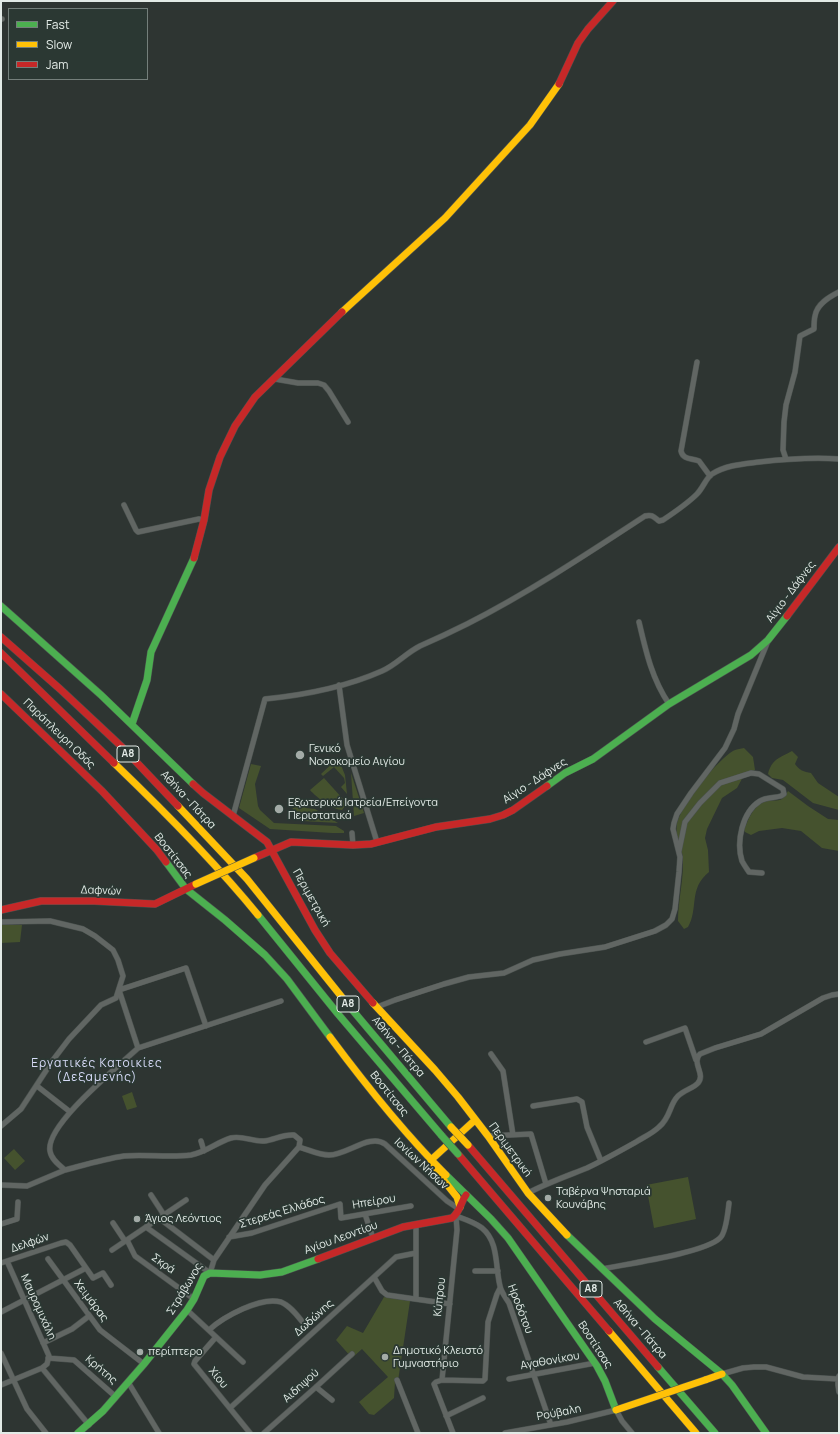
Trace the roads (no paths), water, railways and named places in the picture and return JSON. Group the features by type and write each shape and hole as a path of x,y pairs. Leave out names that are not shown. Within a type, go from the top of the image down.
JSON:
{"main road":[{"path":"132,724 147,680 151,652 194,559 204,520 209,490 227,440 235,426 255,397 354,301 445,218 530,125 561,81 578,43 588,29 613,1"},
{"name":"Αίγιο - Δάφνες","path":"196,884 290,842 353,845 377,842 436,827 494,818 509,812 566,773 593,759 669,704 751,655 768,640 839,548"},
{"name":"Περιμετρική","path":"1,606 101,694 193,784 233,816 259,834 267,842 302,907 330,953 364,994 435,1070 458,1097 488,1136 528,1193 602,1269 655,1319 722,1374 732,1385 766,1433"},
{"name":"Αθήνα - Πάτρα","path":"1,637 122,747 247,879 348,1004 715,1433"},
{"name":"Α8","path":"1,653 163,810 237,889 338,1014 696,1433"},
{"name":"Παράπλευρη Οδός","path":"1,694 102,791"},
{"name":"Βοστίτσας","path":"102,791 157,850 186,889 254,944 287,979 345,1057 403,1128 431,1160 491,1219 508,1238 595,1363 605,1381 616,1410"},
{"name":"Δαφνών","path":"1,910 41,901 94,901 153,904 163,902 196,884"},
{"path":"458,1211 457,1197 431,1160 475,1120"},
{"path":"458,1211 466,1195"},
{"name":"Αγίου Λεοντίου","path":"210,1273 260,1275 282,1272 403,1227 451,1219 458,1211"},
{"name":"Στράβωνος","path":"78,1433 89,1425 116,1397 144,1364 187,1310 194,1299 203,1278 210,1273"},
{"path":"616,1410 722,1374"}],"street":[{"path":"786,459 783,450 784,422 786,405 795,372 800,336 814,329 815,315 824,300 839,292"},
{"path":"697,362 681,450 684,457 699,461 710,476"},
{"path":"275,379 298,383 324,384 348,422"},
{"path":"233,816 265,699 298,695 339,685 385,670 397,663 416,648 484,615 567,566 645,516 649,514 659,521 663,520 698,494 710,476 725,468 737,465 786,459 821,457 839,459"},
{"path":"124,505 138,532 199,519 204,520"},
{"path":"639,622 646,653 653,674 658,687 669,704"},
{"path":"377,1008 395,1000 444,984 469,977 504,973 533,960 569,952 605,947 655,931 666,925 672,919 675,909 680,872 679,852 673,829 677,814 725,748 734,729 738,714 768,640"},
{"path":"339,685 347,745 377,842"},
{"path":"679,852 685,822 700,803 720,783 751,773 759,774 784,789 784,794 781,796 761,800 755,805 746,819 742,829 740,844 742,861 748,872 762,873"},
{"path":"352,833 353,845"},
{"path":"1,922 50,922 83,929 110,947 117,956 123,976 116,998 101,1005 69,1039 53,1060 21,1109 1,1126"},
{"path":"119,990 186,968 206,1026"},
{"path":"119,990 138,1048"},
{"path":"697,1061 698,1056 702,1053 726,1044 756,1036 823,998 833,994 839,994"},
{"path":"65,1170 52,1157 49,1146 54,1133 69,1112 138,1048 281,1002"},
{"path":"528,1193 546,1184 601,1162 623,1150 660,1126 668,1116 672,1104 676,1098 682,1092 700,1081 697,1061 685,1028 646,1042"},
{"path":"491,1054 503,1071 513,1135"},
{"path":"37,1086 69,1112"},
{"path":"533,1106 577,1100 582,1102 587,1126 601,1162"},
{"path":"488,1136 531,1134 546,1184"},
{"path":"1,1185 27,1186 65,1170 125,1156 174,1157 204,1151 228,1139 237,1137 262,1141 294,1135 300,1140 299,1147"},
{"path":"201,1141 204,1151"},
{"name":"Ιονίων Νήσων","path":"299,1147 318,1154 330,1155 342,1153 369,1142 380,1141 458,1211"},
{"name":"Στράβωνος","path":"210,1273 214,1260 265,1185 299,1147"},
{"path":"151,1195 164,1215"},
{"path":"112,1250 186,1200"},
{"path":"1,1224 17,1219 18,1202"},
{"path":"602,1269 661,1258 715,1242 720,1239 723,1234 729,1203"},
{"name":"Στερεάς Ελλάδος","path":"229,1237 252,1233 340,1204"},
{"name":"Ηπείρου","path":"340,1204 341,1218 411,1206"},
{"name":"Ηροδότου","path":"458,1211 489,1236 495,1248 500,1288 509,1303 551,1425"},
{"name":"Κύπρου","path":"442,1380 458,1211"},
{"path":"365,1214 373,1238"},
{"path":"159,1218 214,1260"},
{"name":"Σκρά","path":"113,1223 126,1240 134,1256 194,1299"},
{"path":"416,1224 416,1298"},
{"path":"146,1227 210,1273"},
{"name":"Δελφών","path":"1,1263 66,1242 70,1245 86,1268"},
{"name":"Δωδώνης","path":"230,1408 396,1257 416,1253"},
{"name":"Χειμάρας","path":"48,1259 100,1330 144,1364"},
{"name":"Μαυρομιχάλη","path":"7,1261 43,1343 48,1359"},
{"path":"1,1312 86,1268 93,1278 102,1272 111,1286"},
{"path":"475,1271 498,1271"},
{"path":"374,1277 383,1293 387,1295 450,1304"},
{"path":"453,1433 434,1384 442,1380 483,1381 486,1378 489,1319 500,1288"},
{"path":"209,1330 218,1322 234,1313 270,1301 280,1302 286,1306 306,1326"},
{"path":"187,1310 243,1362"},
{"path":"43,1343 72,1329 89,1316"},
{"name":"Χίου","path":"216,1336 194,1361 194,1364 250,1433"},
{"path":"1,1353 27,1408 46,1433"},
{"name":"Αιδηψού","path":"264,1433 352,1354"},
{"path":"1,1385 42,1368 48,1359"},
{"name":"Κρήτης","path":"48,1359 74,1360 116,1397"},
{"name":"Αγαθονίκου","path":"509,1379 595,1363"},
{"path":"722,1374 743,1368 766,1367 803,1377 839,1378 839,1392"},
{"path":"42,1368 89,1425"},
{"path":"397,1380 418,1433"},
{"path":"128,1382 159,1433"},
{"path":"316,1387 332,1400"},
{"path":"446,1416 483,1398"},
{"name":"Ρούβαλη","path":"505,1433 551,1425 616,1410"},
{"name":"Βοστίτσας","path":"616,1410 622,1421 632,1433"}],"place":[{"name":"Γενικό Νοσοκομείο Αιγίου","path":"300,755"},
{"name":"Εξωτερικά Ιατρεία/Επείγοντα Περιστατικά","path":"279,809"},
{"name":"Ταβέρνα Ψησταριά Κουνάβης","path":"548,1198"},
{"name":"Άγιος Λεόντιος","path":"137,1219"},
{"name":"περίπτερο","path":"140,1352"},
{"name":"Δημοτικό Κλειστό Γυμναστήριο","path":"385,1357"}],"district":[{"name":"Εργατικές Κατοικίες (Δεξαμενής)","path":"97,1071"}]}
